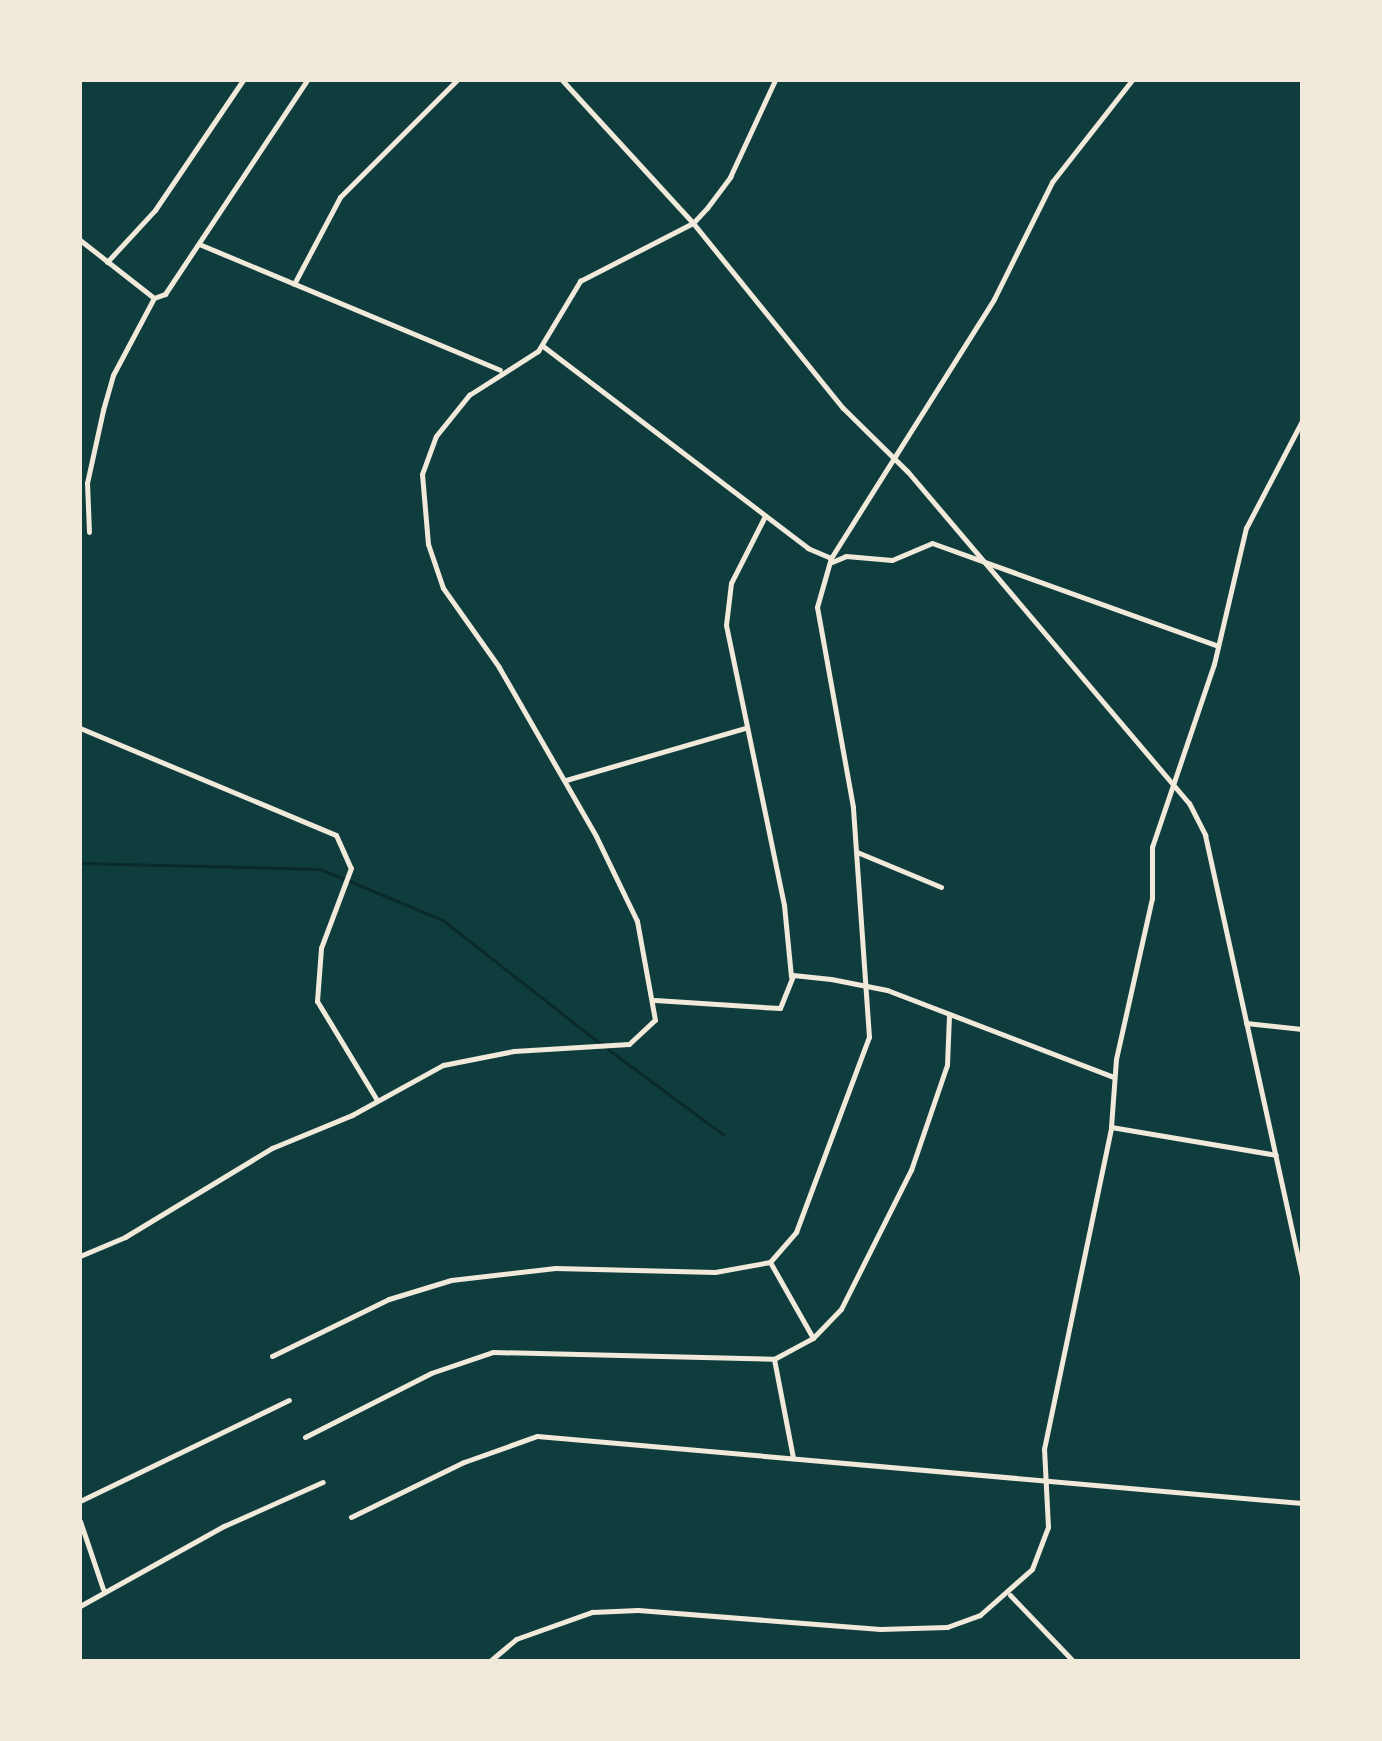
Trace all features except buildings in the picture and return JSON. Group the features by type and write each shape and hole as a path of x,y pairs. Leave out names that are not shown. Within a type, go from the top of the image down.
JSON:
{"street":[{"path":"107,262 155,210 243,80"},
{"path":"89,532 87,482 113,375 154,298 165,294 308,80"},
{"path":"294,284 340,197 456,80"},
{"path":"562,80 693,222 843,408 892,456 1173,779 1204,836 1302,1278"},
{"path":"80,1256 125,1236 272,1148 442,1065 479,1056 629,1044 655,1020 655,1000 637,921 566,780 444,588 428,544 422,474 436,436 500,370 543,346 560,304 580,281 693,222 730,178 776,80"},
{"path":"272,1356 390,1299 451,1280 555,1268 715,1272 770,1262 796,1232 870,1029 857,852 817,607 831,560 892,456 994,299 1052,182 1132,80"},
{"path":"80,240 154,298"},
{"path":"199,244 500,370"},
{"path":"543,346 831,560 846,556 892,560 932,542 1218,646"},
{"path":"490,1661 516,1639 592,1612 638,1610 880,1630 947,1627 1010,1594 1044,1547 1048,1478 1044,1449 1111,1127 1114,1077 1152,898 1152,847 1218,646 1246,528 1302,421"},
{"path":"655,1000 780,1008 791,977 782,892 744,728 725,607 766,515"},
{"path":"80,728 336,834 351,868 321,948 317,1001 377,1100"},
{"path":"566,780 744,728"},
{"path":"857,852 942,887"},
{"path":"791,977 865,985 1114,1077"},
{"path":"305,1437 431,1373 494,1352 774,1359 813,1338 841,1309 911,1170 948,1065 948,1016"},
{"path":"1246,1022 1302,1030"},
{"path":"1111,1127 1276,1155"},
{"path":"770,1262 813,1338"},
{"path":"774,1359 792,1458"},
{"path":"80,1501 290,1400"},
{"path":"351,1517 464,1462 537,1436 1302,1503"},
{"path":"80,1606 104,1590 323,1482"},
{"path":"80,1520 104,1590"},
{"path":"1010,1594 1073,1661"}],"waterway":[{"path":"80,863 320,869 443,920 601,1044"},
{"path":"608,1049 723,1134"}]}
